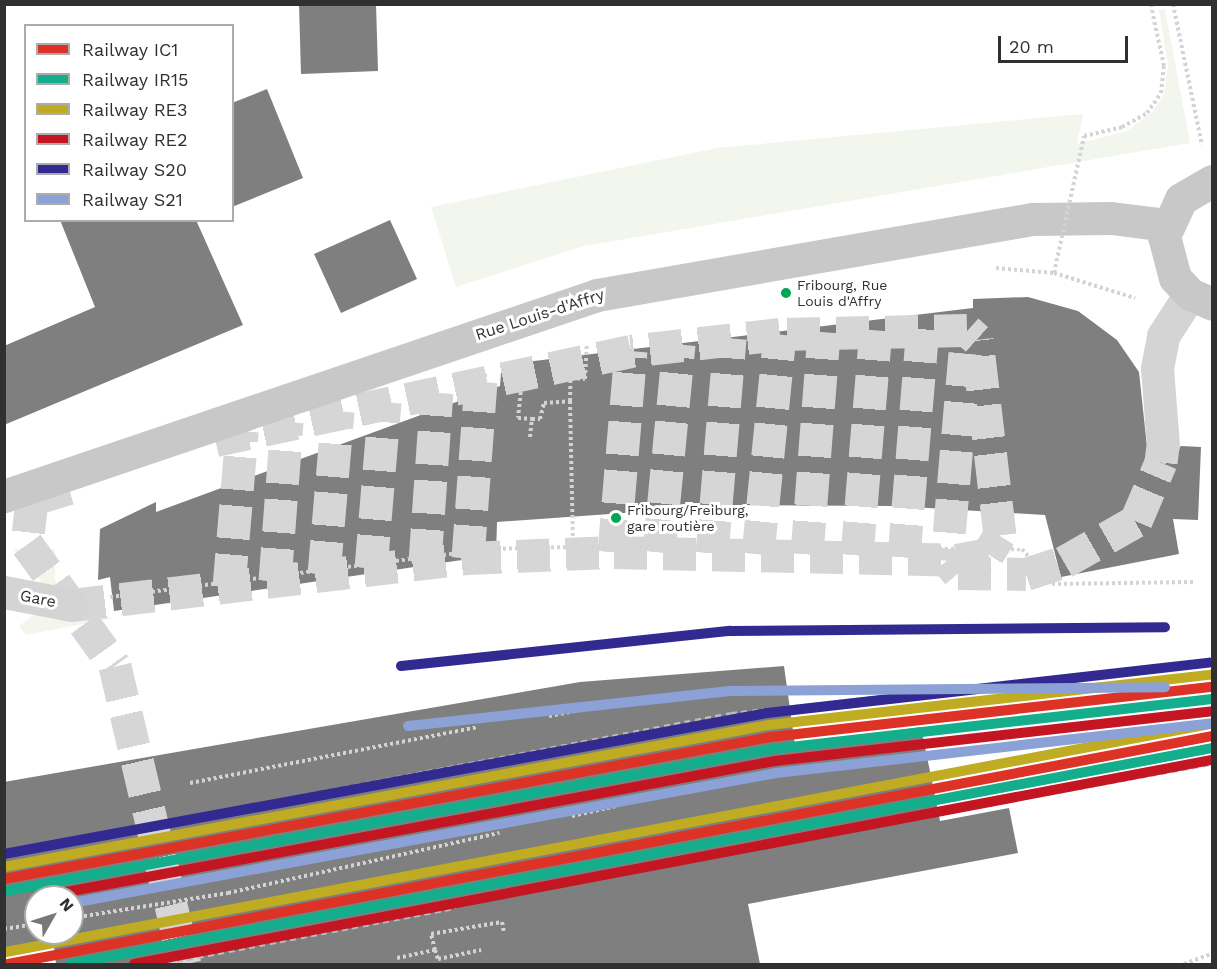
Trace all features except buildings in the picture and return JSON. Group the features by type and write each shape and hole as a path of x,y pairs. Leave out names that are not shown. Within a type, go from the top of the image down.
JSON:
{"main road":[{"path":"1201,299 1166,258 1166,225 1181,199 1208,166"},
{"name":"Rue Louis-d'Affry","path":"4,496 597,295 1033,219 1111,218 1166,225"}],"lane":[{"path":"1162,445 1157,368 1163,336 1201,299"},
{"name":"Gare","path":"4,592 72,606"}],"path":[{"path":"1054,273 1084,136 1122,127 1147,113 1161,93 1164,66 1151,4"},
{"path":"1173,4 1208,166"},
{"path":"983,269 1054,273 1135,298"},
{"path":"571,378 585,379 587,343"},
{"path":"571,355 573,547"},
{"path":"487,375 469,381 473,392 493,384 495,396"},
{"path":"522,380 518,418 540,419 544,403 570,401"},
{"path":"530,437 532,419"},
{"path":"110,597 491,549 573,547 1022,549 1052,584 1194,582"},
{"path":"549,716 595,707"},
{"path":"190,783 478,727"},
{"path":"572,816 616,806"},
{"path":"84,916 228,893 499,833"},
{"path":"481,950 438,959 431,934 502,922 504,932"},
{"path":"4,929 24,926"},
{"path":"397,958 435,950"},
{"path":"1184,964 1212,954"}],"shaded area":[{"path":"1165,9 1190,143 584,246 456,287 431,207 717,148 1083,114 1077,144 1127,131 1152,112 1164,94 1168,66 1159,10"},
{"path":"13,549 55,549 55,579 63,599 81,614 114,618 26,635 19,626 37,613 43,590 37,570"}],"tunnel":[{"path":"904,557 923,327"},
{"path":"857,555 876,330"},
{"path":"72,605 468,558 614,552 957,560 988,554 1000,535 977,339 967,330 780,334 631,351 215,440"},
{"path":"807,554 824,332"},
{"path":"758,554 780,334"},
{"path":"712,553 730,338"},
{"path":"659,552 679,344"},
{"path":"614,552 631,351"},
{"path":"965,353 947,560 958,573 1026,574 1064,562 1136,521 1161,462 1163,445"},
{"path":"468,558 481,381"},
{"path":"425,562 437,392"},
{"path":"371,568 385,402"},
{"path":"324,574 338,411"},
{"path":"275,581 287,421"},
{"path":"229,587 242,431"},
{"path":"69,488 32,499 27,544 115,666 185,964"}],"railway":[{"path":"4,853 731,714 1212,660"},
{"path":"975,806 1212,763"},
{"path":"156,964 456,907"}],"rail line":[{"name":"S20","path":"401,666 730,631 1165,627"},
{"name":"S20","path":"4,854 767,713 1209,663"},
{"name":"RE3","path":"4,867 769,725 1211,675"},
{"name":"S21","path":"408,726 732,691 1165,687"},
{"name":"IC1","path":"4,879 771,737 1212,687"},
{"name":"IR15","path":"6,891 773,749 1212,699"},
{"name":"RE2","path":"84,889 775,761 1212,711"},
{"name":"S21","path":"84,901 776,773 1212,723"},
{"name":"RE3","path":"6,952 1210,724"},
{"name":"IC1","path":"8,964 1212,736"},
{"name":"IR15","path":"70,964 1212,748"},
{"name":"RE2","path":"134,964 1212,760"}],"place":[{"name":"Fribourg, Rue Louis d'Affry","path":"786,293"},
{"name":"Fribourg/Freiburg, gare routière","path":"616,518"}]}
